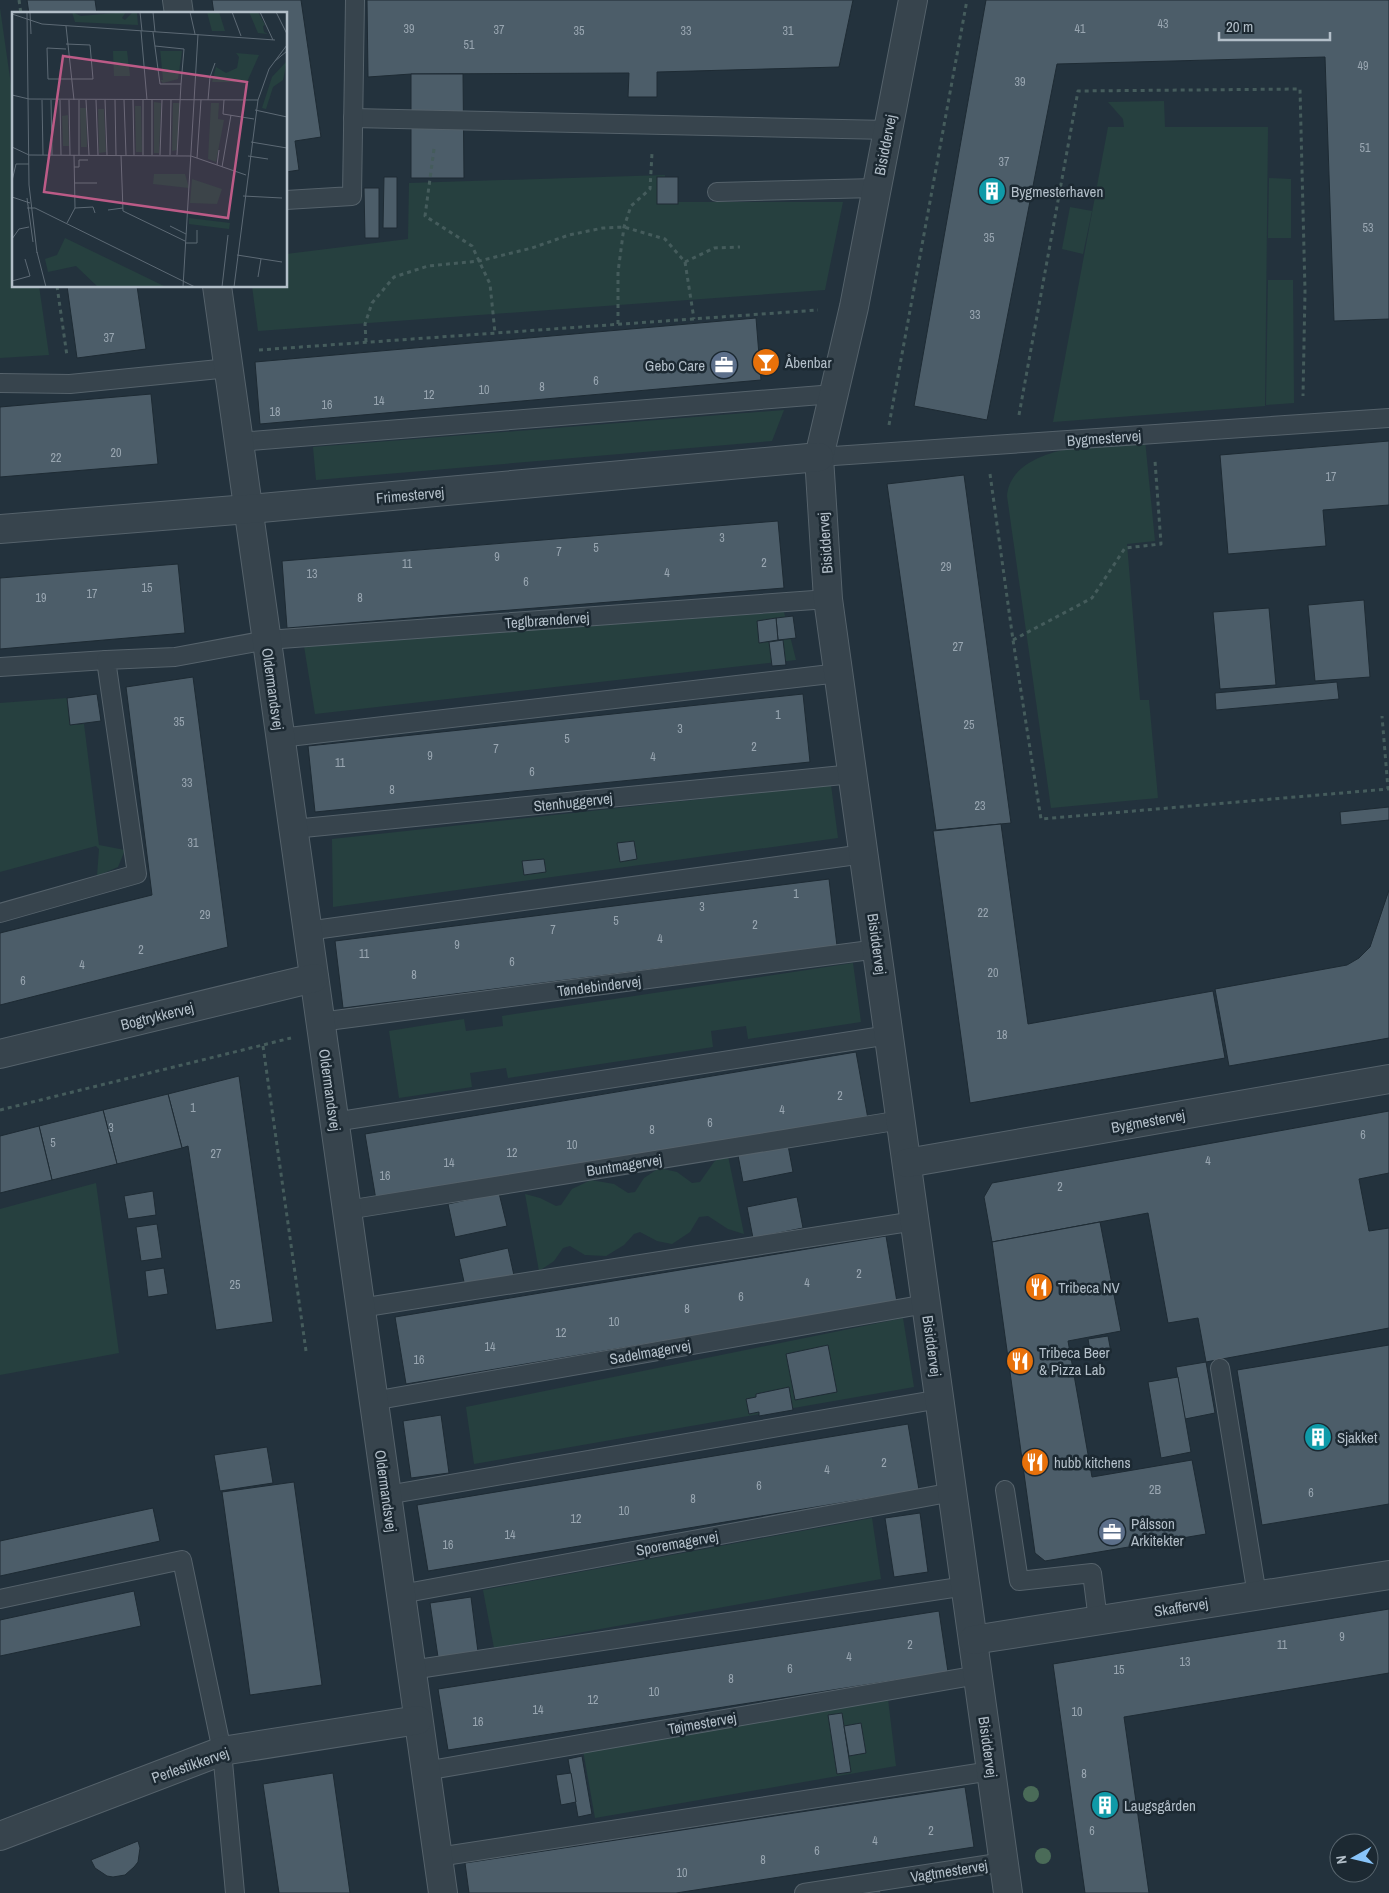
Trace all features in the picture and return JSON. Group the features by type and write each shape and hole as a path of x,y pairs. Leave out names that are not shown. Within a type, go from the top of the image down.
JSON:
{"street":[{"name":"Bisiddervej","path":"913,0 854,307 819,457 828,599 1008,1893"},
{"name":"Oldermandsvej","path":"217,288 443,1893"},
{"name":"Frimestervej","path":"0,529 248,509 819,457"},
{"name":"Bogtrykkervej","path":"0,1054 314,978"},
{"name":"Bygmestervej","path":"907,1163 1389,1078"},
{"name":"Skaffervej","path":"973,1640 1389,1575"},
{"name":"Perlestikkervej","path":"0,1836 222,1751 418,1720"}],"lane":[{"path":"288,200 352,196 355,0"},
{"path":"353,118 888,130"},
{"path":"717,192 876,188"},
{"path":"0,383 70,384 228,360"},
{"path":"239,442 834,394"},
{"name":"Bygmestervej","path":"819,457 1389,418"},
{"name":"Teglbrændervej","path":"0,667 106,660 175,658 266,640 828,599"},
{"path":"0,913 137,874 106,660"},
{"path":"280,738 839,673"},
{"name":"Stenhuggervej","path":"293,829 853,774"},
{"path":"307,931 864,854"},
{"name":"Tøndebindervej","path":"321,1027 878,950"},
{"path":"334,1122 889,1035"},
{"name":"Buntmagervej","path":"347,1210 901,1120"},
{"path":"360,1308 915,1221"},
{"name":"Sadelmagervej","path":"374,1401 926,1304"},
{"path":"1220,1368 1257,1595"},
{"path":"387,1495 940,1399"},
{"path":"1004,1490 1019,1581 1092,1573 1098,1620"},
{"name":"Sporemagervej","path":"401,1594 953,1492"},
{"path":"0,1599 182,1560 222,1751 236,1893"},
{"path":"411,1670 966,1586"},
{"name":"Tøjmestervej","path":"425,1771 978,1675"},
{"path":"438,1857 991,1771"},
{"name":"Vagtmestervej","path":"804,1893 1004,1862"}],"path":[{"path":"884,453 967,0"},
{"path":"1014,444 1078,91 1300,89 1305,291 1302,424"},
{"path":"438,120 426,216 472,246 490,284 495,333"},
{"path":"618,324 618,272 624,227 631,206 650,190 654,125"},
{"path":"366,342 365,324 372,302 394,277 428,266 480,261 532,248 569,235 603,228 624,227 665,239 685,262 694,319"},
{"path":"685,262 714,248 740,247"},
{"path":"58,288 70,384"},
{"path":"228,360 366,342 854,307"},
{"path":"1012,640 1092,598 1125,548 1161,544 1153,434"},
{"path":"986,446 1012,640 1041,820 1388,790 1382,716"},
{"path":"0,1110 263,1046 296,1037 321,1027"},
{"path":"263,1046 306,1351"}],"green space":[{"path":"0,8 12,92 12,288 39,288 49,355 0,358"},
{"path":"1164,101 1165,127 1268,127 1265,406 1053,422 1108,127 1124,127 1123,119 1108,102"},
{"path":"665,175 666,202 843,202 825,290 258,331 252,288 288,288 288,254 408,239 409,183"},
{"path":"1269,178 1291,179 1291,238 1268,238"},
{"path":"1070,207 1092,211 1083,254 1062,249"},
{"path":"1268,280 1293,280 1294,403 1266,405"},
{"path":"784,410 772,441 316,480 313,447"},
{"path":"1145,440 1155,541 1127,544 1140,700 1149,700 1158,798 1051,808 1007,496 1012,479 1025,466 1042,456 1085,446"},
{"path":"784,612 796,660 315,714 304,646"},
{"path":"67,698 70,725 84,724 99,845 125,850 118,867 97,876 99,849 96,846 0,872 0,703"},
{"path":"831,785 838,838 333,907 332,839"},
{"path":"853,963 861,1022 748,1039 746,1026 711,1031 713,1047 508,1078 506,1068 470,1073 472,1087 399,1098 389,1031 464,1019 466,1031 503,1026 502,1016"},
{"path":"727,1151 744,1234 728,1229 708,1216 699,1217 690,1232 672,1244 657,1241 640,1232 634,1234 624,1245 606,1256 585,1255 570,1246 563,1248 554,1261 539,1271 525,1194 540,1198 556,1206 561,1205 572,1189 591,1180 614,1184 628,1193 635,1192 644,1178 659,1168 677,1172 692,1183 700,1182 714,1162"},
{"path":"96,1183 119,1353 0,1375 0,1209"},
{"path":"903,1318 914,1387 474,1464 466,1407"},
{"path":"872,1518 881,1579 494,1648 483,1590"},
{"path":"888,1699 896,1766 595,1818 583,1750"}],"building":[{"path":"27,0 95,0 97,12 29,12"},
{"path":"212,0 301,0 321,137 295,141 299,170 288,172 288,12 214,12"},
{"path":"367,0 853,0 839,67 657,72 657,97 628,97 629,73 411,74 368,77"},
{"name":"Bygmesterhaven","path":"986,0 1389,0 1389,319 1334,321 1325,57 1057,64 987,420 914,406"},
{"path":"411,74 463,74 464,178 411,178"},
{"path":"384,177 397,177 397,228 383,228"},
{"path":"657,177 678,177 678,204 657,204"},
{"path":"364,188 379,188 379,238 365,238"},
{"path":"67,288 137,288 146,349 77,358"},
{"path":"756,318 761,380 260,424 255,362"},
{"path":"151,394 158,464 0,477 0,407"},
{"path":"1389,441 1389,505 1323,510 1326,546 1228,554 1220,455"},
{"path":"964,475 1011,823 936,830 887,484"},
{"path":"778,521 784,588 287,628 282,561"},
{"path":"178,564 185,633 0,649 0,578"},
{"path":"1364,600 1370,677 1315,681 1308,605"},
{"path":"1269,608 1276,685 1220,689 1213,612"},
{"path":"793,616 796,638 778,640 776,618"},
{"path":"776,618 778,640 759,643 757,621"},
{"path":"783,640 786,665 772,666 769,642"},
{"path":"193,677 228,947 0,1005 0,933 152,895 126,687"},
{"path":"1337,682 1339,699 1216,710 1215,693"},
{"path":"97,694 101,721 70,725 67,698"},
{"path":"803,694 810,762 315,812 308,746"},
{"path":"1389,807 1389,820 1341,825 1340,812"},
{"path":"1001,824 1028,1024 1213,991 1225,1058 970,1103 933,831"},
{"path":"634,841 637,859 620,862 617,843"},
{"path":"544,859 546,872 524,875 522,861"},
{"path":"829,879 837,946 343,1008 335,941"},
{"path":"1389,890 1389,1038 1229,1066 1215,989 1347,965 1359,958 1370,947"},
{"path":"856,1052 868,1119 376,1200 365,1134"},
{"path":"239,1076 273,1322 216,1330 188,1146 182,1148 168,1094"},
{"path":"168,1094 182,1148 117,1164 103,1110"},
{"path":"103,1110 117,1164 52,1180 39,1126"},
{"path":"1389,1111 1389,1173 1359,1179 1369,1231 1389,1228 1389,1328 1206,1362 1198,1318 1168,1323 1148,1213 992,1242 984,1197 992,1183"},
{"path":"39,1126 52,1180 0,1193 0,1136"},
{"path":"787,1140 793,1172 743,1182 737,1150"},
{"path":"153,1191 156,1215 128,1219 124,1196"},
{"path":"499,1193 507,1226 455,1237 448,1204"},
{"path":"797,1197 803,1228 753,1238 747,1207"},
{"path":"1100,1222 1121,1331 1068,1341 1092,1477 1192,1460 1206,1534 1045,1561 1035,1553 992,1242"},
{"path":"157,1224 162,1258 141,1261 136,1227"},
{"path":"886,1236 897,1302 406,1384 395,1317"},
{"path":"508,1248 515,1280 466,1291 459,1259"},
{"path":"164,1268 168,1294 148,1297 145,1271"},
{"path":"1108,1336 1111,1352 1091,1356 1088,1339"},
{"path":"828,1345 837,1392 795,1400 786,1354"},
{"name":"Sjakket","path":"1389,1345 1389,1504 1262,1525 1237,1370"},
{"path":"1206,1362 1215,1413 1185,1419 1176,1367"},
{"path":"1178,1377 1191,1452 1161,1458 1148,1382"},
{"path":"789,1387 793,1410 759,1416 759,1412 749,1414 746,1399 756,1397 756,1394"},
{"path":"441,1415 449,1473 411,1478 403,1421"},
{"path":"908,1424 919,1490 428,1571 417,1505"},
{"path":"267,1447 273,1483 220,1491 214,1455"},
{"path":"294,1482 322,1685 250,1695 222,1492"},
{"path":"153,1508 160,1541 0,1576 0,1541"},
{"path":"920,1513 928,1572 894,1577 885,1518"},
{"path":"134,1591 141,1626 0,1656 0,1620"},
{"path":"471,1597 478,1652 438,1657 430,1603"},
{"name":"Laugsgården","path":"1389,1609 1389,1673 1124,1717 1149,1893 1085,1893 1053,1664"},
{"path":"939,1611 948,1672 448,1750 438,1689"},
{"path":"842,1713 851,1772 837,1774 828,1715"},
{"path":"861,1723 866,1753 849,1756 844,1726"},
{"path":"582,1756 592,1814 578,1817 568,1759"},
{"path":"333,1773 350,1893 279,1893 263,1784"},
{"path":"571,1773 576,1802 561,1805 556,1775"},
{"path":"965,1787 974,1847 676,1893 469,1893 465,1863"},
{"path":"138,1841 140,1848 138,1862 125,1875 107,1876 95,1868 91,1860"},
{"path":"880,1888 881,1893 850,1893"}],"place":[{"name":"Bygmesterhaven","path":"992,191"},
{"name":"Åbenbar","path":"766,362"},
{"name":"Gebo Care","path":"724,365"},
{"name":"Tribeca NV","path":"1039,1287"},
{"name":"Tribeca Beer & Pizza Lab","path":"1020,1361"},
{"name":"Sjakket","path":"1318,1437"},
{"name":"hubb kitchens","path":"1035,1462"},
{"name":"Pålsson Arkitekter","path":"1112,1532"},
{"name":"Laugsgården","path":"1105,1805"}]}
